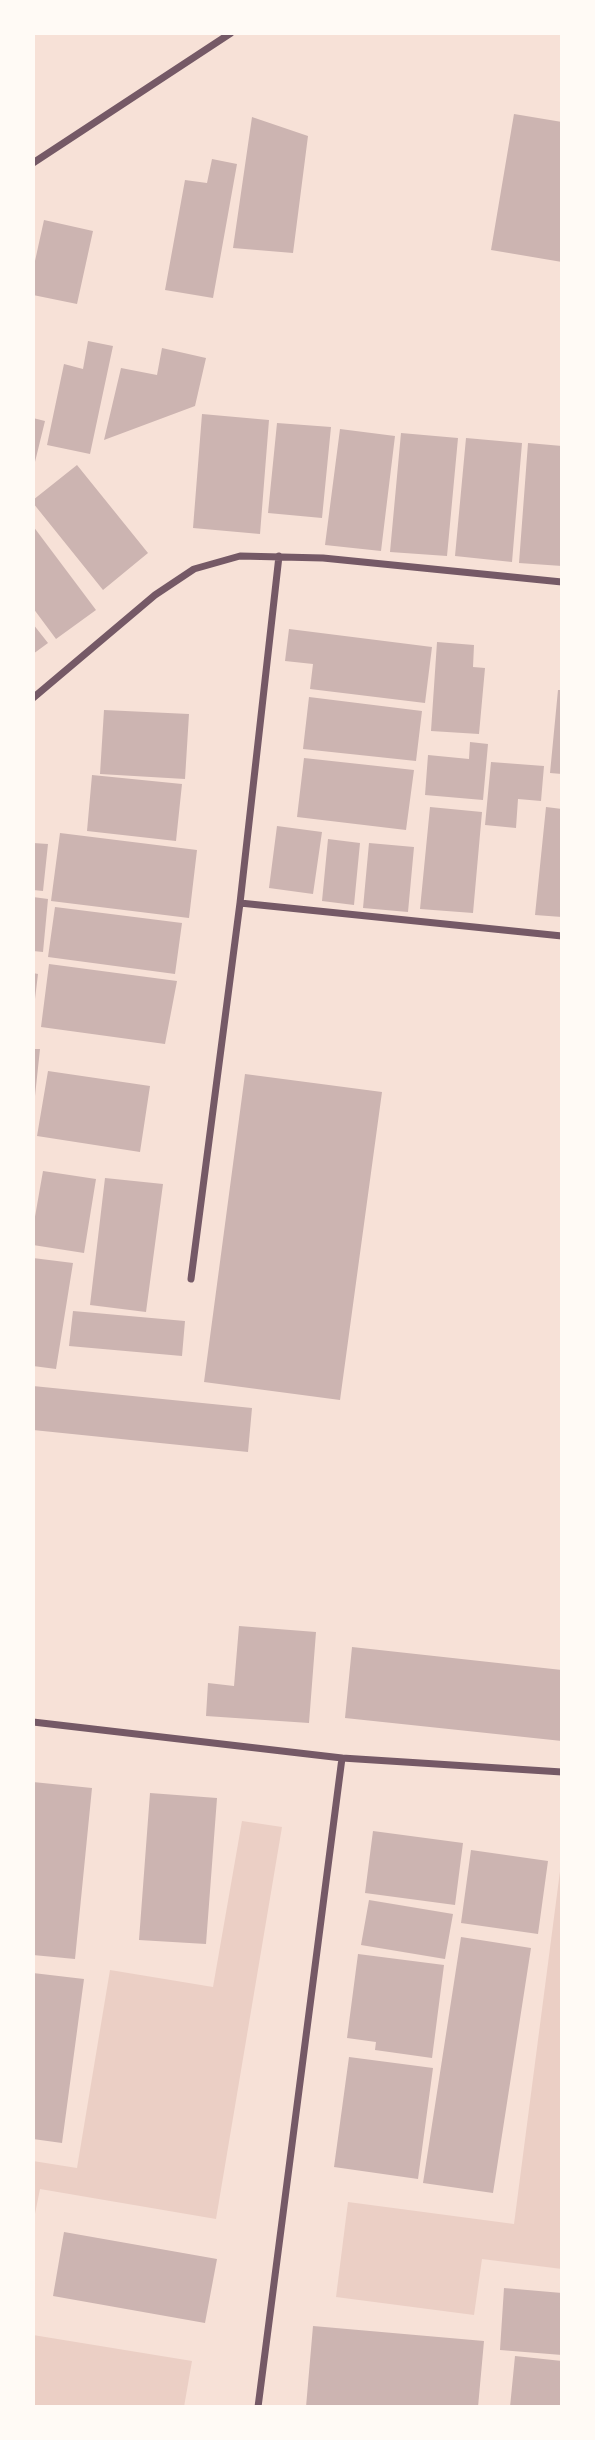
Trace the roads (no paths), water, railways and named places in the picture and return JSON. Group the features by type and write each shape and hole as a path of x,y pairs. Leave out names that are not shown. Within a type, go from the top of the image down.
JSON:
{"street":[{"path":"33,163 231,33"},
{"path":"33,698 155,595 194,569 240,556 323,558 562,582"},
{"path":"191,1279 240,903 279,556"},
{"path":"240,903 562,936"},
{"path":"33,1722 342,1758 562,1772"},
{"path":"258,2407 342,1758"}]}
